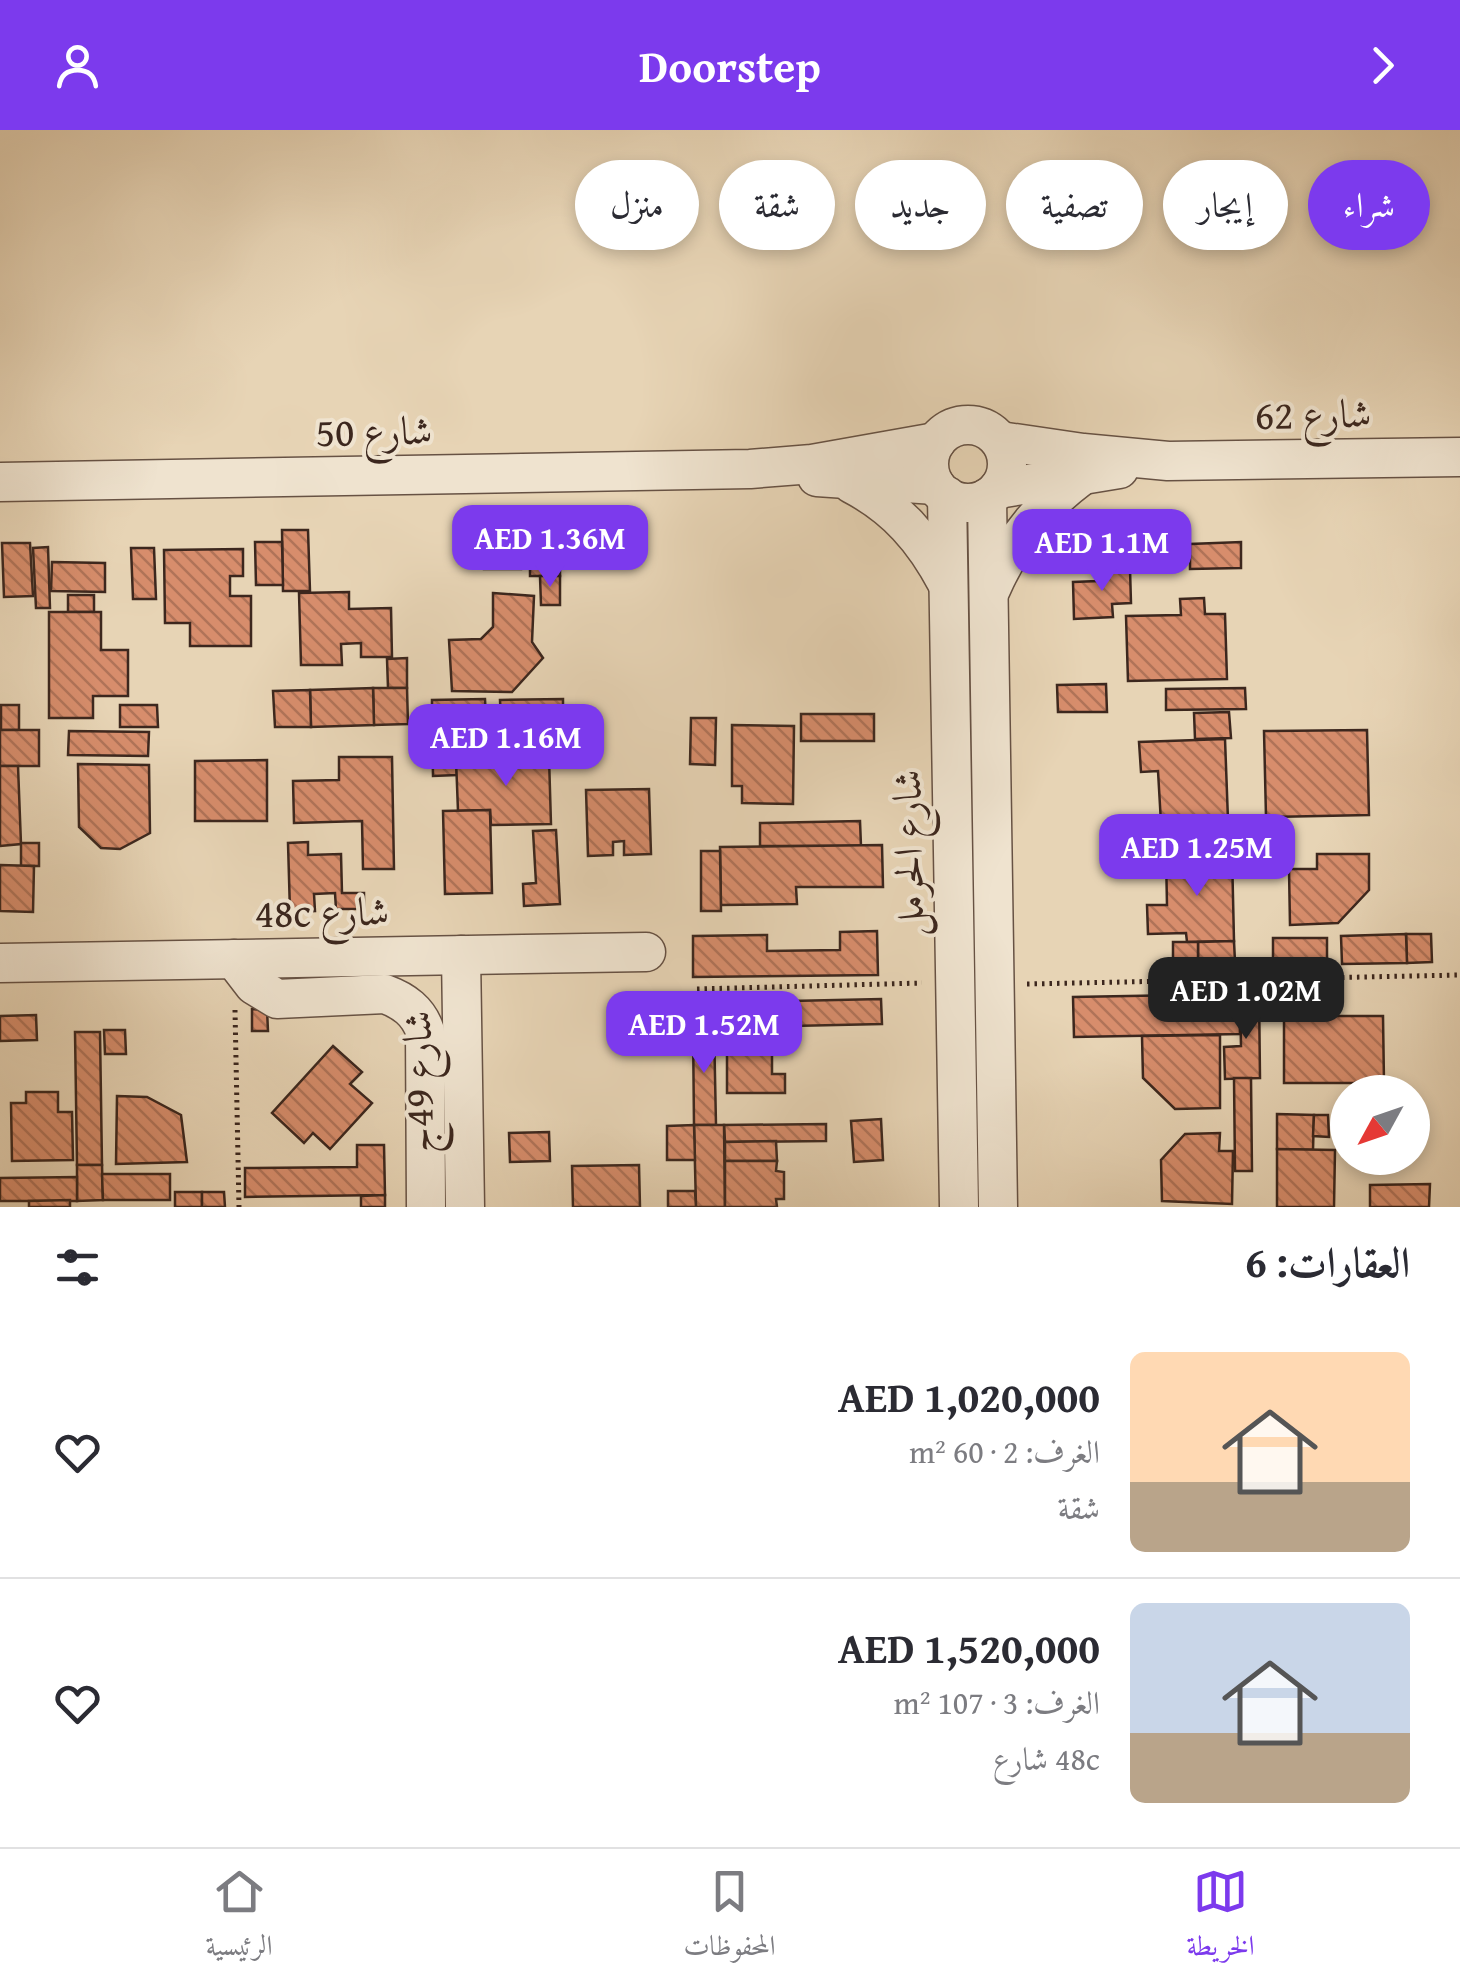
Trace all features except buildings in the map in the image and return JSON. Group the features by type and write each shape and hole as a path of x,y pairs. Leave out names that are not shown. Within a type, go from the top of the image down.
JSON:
{"street":[{"path":"972,425 1000,441 1007,460 1004,481 992,494 979,502 962,502 941,490 930,468 936,442 952,429 972,425"},
{"name":"شارع 62","path":"1000,441 1168,461 1460,457"},
{"name":"شارع 50","path":"0,482 750,470 936,442"},
{"name":"شارع 62","path":"992,494 1168,461"},
{"name":"شارع 50","path":"750,470 941,490"},
{"path":"988,596 1025,528 1081,476"},
{"path":"846,480 896,513 935,560 948,586"},
{"name":"شارع الحرمل","path":"941,490 948,586 959,1207"},
{"path":"992,494 988,596 998,1207"},
{"name":"48c شارع","path":"0,963 646,952"},
{"name":"شارع 49ج","path":"461,955 465,1207"},
{"path":"234,959 254,985 276,999 385,994 398,998 416,1014 424,1031 426,1207"}],"path":[{"path":"234,959 239,1207"},
{"path":"994,985 1460,975"},
{"path":"697,989 955,982"}]}
